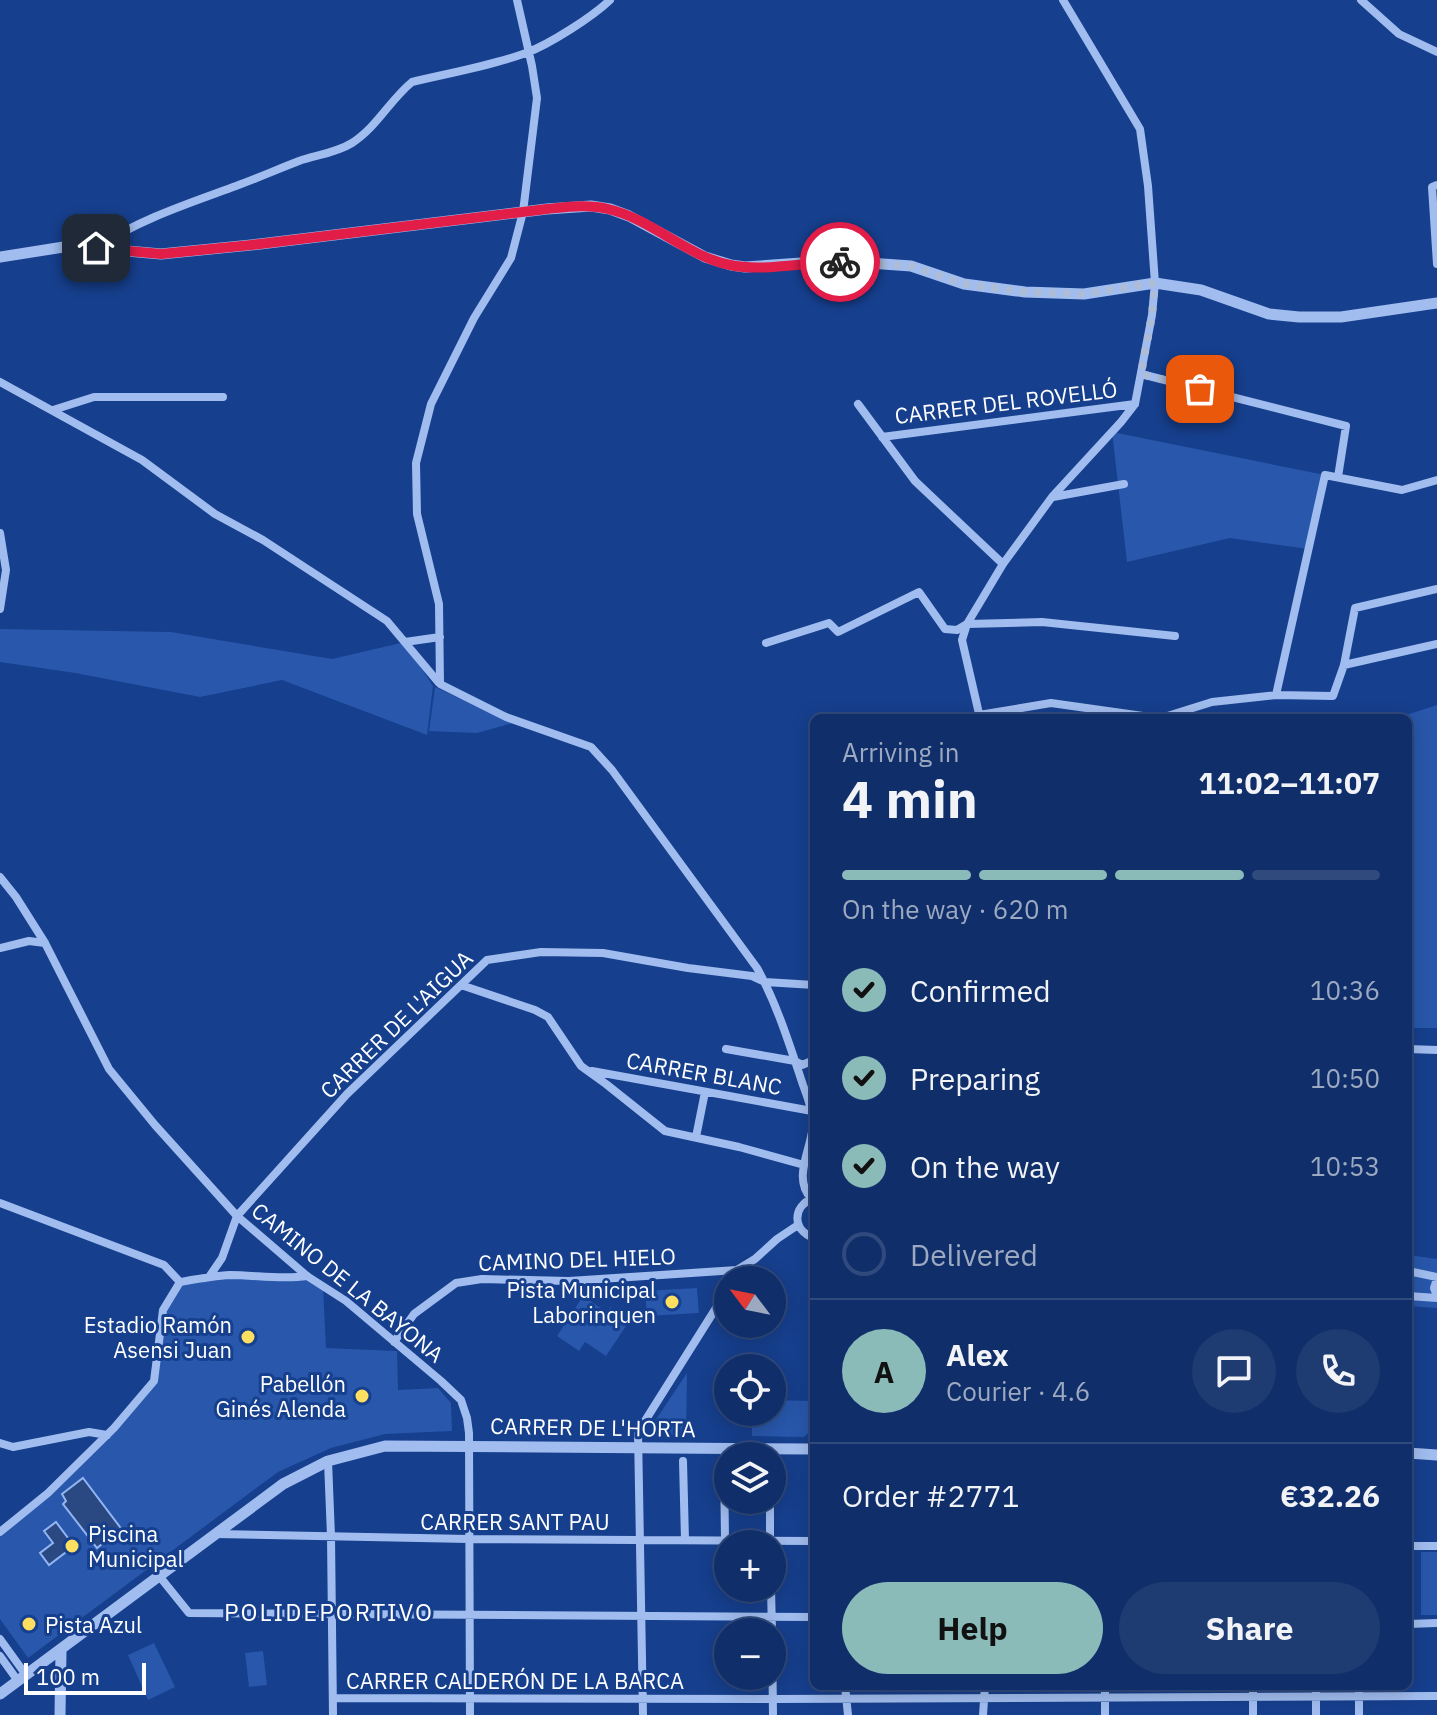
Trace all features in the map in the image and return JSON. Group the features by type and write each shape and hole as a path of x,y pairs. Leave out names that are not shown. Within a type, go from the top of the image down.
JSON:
{"street":[{"path":"440,684 439,604 417,514 416,463 431,404 474,318 511,258 523,212 537,98 517,0"},
{"path":"96,248 166,211 352,143 412,82 528,52 570,29 610,0"},
{"path":"979,714 962,640 967,624 1003,564 1052,497 1135,404 1152,315 1155,283 1148,186 1140,129 1063,0"},
{"path":"1361,0 1399,34 1437,52"},
{"path":"1437,185 1432,187 1437,264"},
{"path":"0,257 70,246 161,254 579,206 610,209 705,257 745,267 815,262 911,266 964,284 1025,292 1084,294 1155,283 1201,290 1269,314 1299,317 1341,317 1437,303"},
{"path":"1141,374 1346,426 1338,477"},
{"path":"0,382 142,460 215,514 263,540 387,621 440,684 506,717 591,747 622,782 757,968 765,982 810,1105"},
{"path":"53,410 94,397 223,397"},
{"path":"858,404 915,481 1003,564"},
{"name":"CARRER DEL ROVELLÓ","path":"882,437 1135,404"},
{"path":"1276,695 1325,475 1402,490 1437,480"},
{"path":"1052,497 1124,484"},
{"path":"0,533 6,570 0,609"},
{"path":"1172,714 1212,702 1276,695 1333,696 1344,665 1355,608 1437,589"},
{"path":"766,643 829,623 838,632 919,592 945,629 957,630 967,624 1042,622 1175,636"},
{"path":"405,642 440,637"},
{"path":"1344,665 1437,644"},
{"path":"995,714 1051,703 1130,714"},
{"name":"CAMINO DE LA BAYONA","path":"0,877 45,943 109,1069 155,1125 237,1216 307,1276 346,1301 461,1400 467,1418 469,1446 470,1715"},
{"path":"0,948 29,941 45,943"},
{"name":"CARRER DE L'AIGUA","path":"237,1216 347,1094 487,960 541,952 603,953 752,976 765,982 810,985"},
{"path":"461,985 548,1017 581,1066 665,1131 804,1165"},
{"path":"726,1049 795,1061 802,1065 810,1062"},
{"path":"1412,1049 1437,1050"},
{"name":"CARRER BLANC","path":"590,1071 810,1111"},
{"path":"696,1137 705,1092"},
{"path":"810,1140 803,1183 810,1196"},
{"path":"810,1200 800,1208 797,1219 798,1225 810,1236"},
{"path":"0,1203 164,1265 180,1282"},
{"path":"209,1277 222,1258 237,1216"},
{"path":"744,1266 798,1225"},
{"name":"CAMINO DEL HIELO","path":"394,1342 414,1314 456,1283 482,1279 569,1281 714,1272"},
{"path":"1412,1272 1437,1278 1434,1288 1437,1297 1412,1296"},
{"path":"0,1532 48,1493 107,1435 154,1381 163,1310 180,1282 232,1275 288,1279 307,1276"},
{"path":"643,1715 638,1432 714,1311"},
{"path":"0,1443 13,1447 89,1432 107,1435"},
{"name":"CARRER DE L'HORTA","path":"0,1694 283,1484 328,1461 385,1446 714,1451"},
{"name":"CARRER DE L'HORTA","path":"786,1452 810,1449"},
{"path":"1412,1453 1437,1455"},
{"path":"328,1461 333,1715"},
{"path":"683,1461 685,1540"},
{"name":"CARRER SANT PAU","path":"216,1534 714,1540"},
{"name":"CARRER SANT PAU","path":"786,1542 810,1541"},
{"path":"1412,1546 1437,1546"},
{"path":"160,1577 189,1613 714,1618"},
{"path":"786,1618 810,1617"},
{"path":"1412,1624 1437,1623"},
{"path":"0,1639 22,1678"},
{"path":"60,1715 61,1651"},
{"path":"0,1656 22,1678"},
{"path":"773,1690 773,1715"},
{"path":"845,1690 848,1715"},
{"path":"983,1715 985,1690"},
{"path":"1105,1690 1105,1715"},
{"path":"1253,1690 1253,1715"},
{"path":"1359,1690 1359,1715"},
{"path":"1316,1691 1316,1715"},
{"name":"CARRER CALDERÓN DE LA BARCA","path":"333,1698 1253,1697 1316,1691 1359,1696 1437,1696"}],"shaded area":[{"path":"1112,432 1325,475 1308,549 1230,538 1127,562"},
{"path":"0,629 171,632 332,659 405,642 433,686 427,735 282,680 200,697 0,662"},
{"path":"435,687 513,723 477,733 429,731"},
{"path":"1437,705 1437,1028 1412,1028 1412,714 1409,714"},
{"path":"1412,1256 1437,1259 1437,1308 1412,1306"},
{"path":"307,1276 323,1286 326,1348 397,1351 398,1390 438,1388 451,1403 452,1431 385,1434 331,1448 278,1472 28,1658 0,1619 0,1532 48,1493 154,1381 163,1310 180,1282 209,1277"},
{"name":"Pista Municipal Laborinquen","path":"697,1288 699,1313 647,1316 645,1291"},
{"path":"583,1296 605,1311 593,1331 610,1307 630,1320 606,1356 585,1342 579,1351 557,1336"},
{"path":"687,1373 686,1435 659,1436 653,1424"},
{"path":"786,1400 810,1401 810,1431 804,1437 752,1436 752,1426 786,1426"},
{"path":"83,1478 123,1531 116,1536 114,1534 97,1548 63,1504 66,1501 62,1494"},
{"path":"56,1522 74,1546 49,1565 40,1553 53,1543 44,1531"},
{"path":"1421,1552 1437,1552 1437,1615 1421,1615"},
{"path":"154,1643 175,1687 148,1700 128,1655"},
{"path":"263,1651 267,1685 249,1687 245,1653"}],"way so far":[{"path":"840,262 911,266 964,284 1025,292 1084,294 1155,283 1141,374 1200,389"}],"place":[{"name":"Pista Municipal Laborinquen","path":"672,1302"},
{"name":"Estadio Ramón Asensi Juan","path":"248,1337"},
{"name":"Pabellón Ginés Alenda","path":"362,1396"},
{"name":"Piscina Municipal","path":"72,1546"},
{"name":"Pista Azul","path":"29,1624"}],"district":[{"name":"POLIDEPORTIVO","path":"329,1612"}],"route":[{"path":"96,248 161,254 591,206 629,216 705,257 731,265 757,267 840,262"}]}
